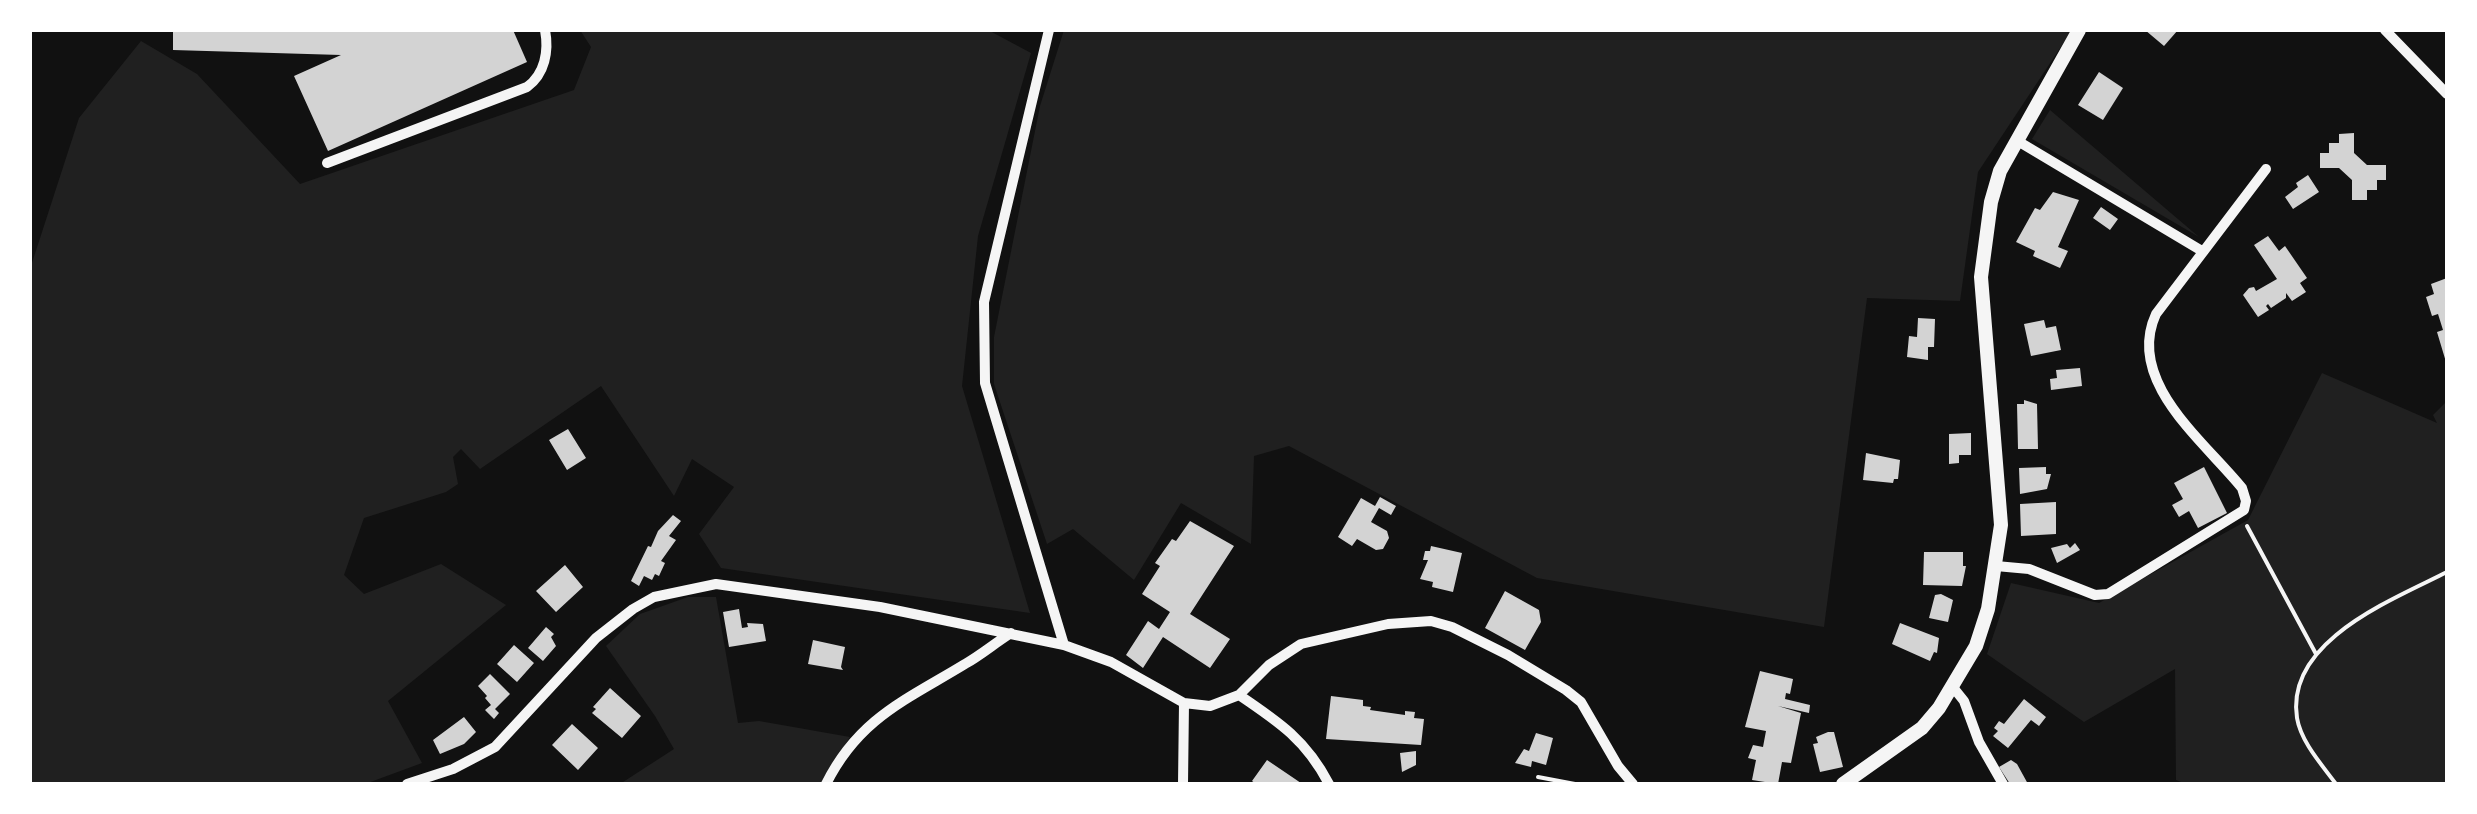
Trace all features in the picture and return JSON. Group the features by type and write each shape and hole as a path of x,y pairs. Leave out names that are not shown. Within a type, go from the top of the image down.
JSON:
{"street":[{"path":"327,163 527,87 539,78 543,67 548,42 545,30"},
{"path":"1049,30 984,302 983,345 985,383 996,426 1064,645"},
{"path":"1844,784 1922,728 1939,708 1976,646 1988,609 2002,525 1981,277 1990,202 2016,140 2079,30"},
{"path":"2385,30 2447,94"},
{"path":"2016,140 2202,250"},
{"path":"1996,566 2029,568 2095,595 2108,594 2240,514 2246,501 2242,488 2164,395 2150,361 2148,336 2156,314 2266,169"},
{"path":"407,784 452,769 495,747 596,638 654,597 682,588 716,584 880,608 1064,645 1111,662 1184,703 1210,706 1239,695 1269,665 1302,644 1388,624 1431,621 1508,654 1566,690 1580,702 1611,755 1634,784"},
{"path":"826,784 851,742 863,730 902,701 1011,634"},
{"path":"1952,686 1964,701 1979,742 2003,784"},
{"path":"1239,695 1300,742 1322,766 1328,784"},
{"path":"1182,784 1184,703"},
{"path":"452,769 452,784"}],"path":[{"path":"2240,514 2316,654"},
{"path":"2336,784 2310,748 2297,720 2298,689 2316,654 2349,625 2447,572"},
{"path":"1538,778 1575,784"}],"shaded area":[{"path":"580,30 988,30 1031,53 978,236 962,386 1030,613 721,568 699,534 734,487 692,459 674,496 601,386 480,469 461,449 453,457 458,484 446,492 364,518 344,575 364,594 441,564 506,605 388,701 422,763 365,784 30,784 30,269 79,118 141,41 197,74 300,184 574,90 591,47"},
{"path":"1064,30 2072,30 1978,172 1960,301 1867,298 1824,627 1537,578 1289,446 1254,456 1251,544 1181,503 1134,580 1073,529 1047,544 994,384 994,337 1040,106"},
{"path":"2050,110 2199,237 2032,139"},
{"path":"2322,373 2437,423 2433,415 2447,401 2447,784 2186,784 2176,780 2175,669 2084,722 1987,654 2011,583 2099,603 2248,520"},
{"path":"688,597 716,597 738,723 759,721 850,737 820,784 620,784 674,749 606,646 640,614"}],"building":[{"path":"173,30 513,30 527,62 328,151 294,76 341,55 173,50"},
{"path":"2145,30 2178,30 2164,46"},
{"path":"2099,72 2123,88 2103,120 2078,105"},
{"path":"2354,133 2354,153 2367,165 2386,165 2386,180 2377,180 2377,190 2367,190 2367,200 2352,200 2352,180 2339,168 2320,168 2320,153 2329,153 2329,143 2339,143 2339,134"},
{"path":"2308,175 2319,192 2293,209 2285,197"},
{"path":"2053,192 2079,200 2058,247 2068,251 2060,268 2033,256 2035,251 2016,242 2035,208 2040,210"},
{"path":"2101,207 2118,219 2110,230 2093,218"},
{"path":"2268,236 2279,251 2285,246 2307,278 2300,283 2306,292 2292,301 2286,293 2286,298 2271,308 2268,304 2269,310 2258,317 2243,295 2249,288 2256,291 2277,279 2254,245"},
{"path":"2447,278 2446,362 2437,332 2443,330 2438,314 2432,316 2426,297 2434,294 2431,284"},
{"path":"1918,318 1935,319 1934,347 1928,347 1928,360 1907,357 1909,336 1917,337"},
{"path":"2044,320 2046,328 2056,326 2061,350 2031,356 2024,324"},
{"path":"2080,368 2082,386 2051,390 2050,379 2057,378 2056,370"},
{"path":"2024,400 2037,404 2038,449 2018,449 2017,404 2024,404"},
{"path":"568,429 586,458 567,470 549,440"},
{"path":"1971,433 1971,455 1959,455 1959,463 1949,464 1949,434"},
{"path":"1866,453 1900,460 1898,479 1893,483 1863,480"},
{"path":"2046,467 2046,474 2051,474 2047,489 2020,494 2019,468"},
{"path":"2204,467 2227,513 2198,528 2189,511 2179,517 2172,505 2183,499 2174,483"},
{"path":"1380,497 1396,506 1391,515 1379,508 1371,522 1387,531 1389,538 1383,549 1376,550 1357,539 1352,546 1338,537 1361,498 1375,506"},
{"path":"2056,502 2056,534 2021,536 2020,504"},
{"path":"673,515 681,521 669,536 676,540 661,561 665,563 659,576 655,574 652,580 644,576 639,586 631,581 648,546"},
{"path":"1190,521 1234,546 1190,614 1230,639 1210,668 1163,637 1143,668 1126,655 1148,621 1159,629 1170,612 1142,594 1160,566 1155,563"},
{"path":"2075,543 2080,550 2057,563 2051,548 2067,544 2070,548"},
{"path":"1431,546 1462,553 1453,592 1432,587 1433,582 1420,579 1428,560 1423,560 1425,551 1430,551"},
{"path":"1924,552 1963,552 1966,566 1962,586 1923,585"},
{"path":"565,565 583,587 556,612 536,591"},
{"path":"1505,591 1539,610 1541,622 1525,650 1485,628"},
{"path":"1935,595 1953,600 1948,622 1929,618"},
{"path":"739,609 742,628 748,627 747,623 763,624 766,641 729,647 723,612"},
{"path":"1900,623 1939,638 1937,653 1930,661 1892,644"},
{"path":"546,627 554,634 551,637 556,646 543,661 528,648"},
{"path":"813,640 845,647 843,670 808,664"},
{"path":"514,645 534,663 517,682 497,664"},
{"path":"1760,671 1793,679 1785,699 1810,705 1809,713 1778,706 1801,713 1791,763 1782,762 1778,784 1752,780 1756,760 1748,758 1753,745 1763,747 1766,731 1745,727"},
{"path":"490,674 510,694 495,709 499,713 494,719 485,710 491,705 478,686"},
{"path":"610,688 641,716 622,738 592,713"},
{"path":"1331,696 1363,700 1363,706 1371,707 1370,710 1405,715 1405,711 1415,712 1414,718 1424,719 1421,745 1326,739"},
{"path":"2024,699 2046,717 2039,726 2031,720 2008,748 1993,736 1998,731 1994,728 1999,721 2004,724"},
{"path":"464,717 476,732 464,744 440,754 433,740"},
{"path":"572,724 598,748 578,770 552,745"},
{"path":"1834,732 1843,767 1820,772 1813,744 1818,743 1816,737"},
{"path":"1536,733 1553,738 1546,765 1532,761 1531,767 1515,763 1524,749 1529,751"},
{"path":"1416,751 1416,765 1402,772 1400,753"},
{"path":"1267,760 1302,784 1256,784 1252,781"},
{"path":"2011,760 2028,784 2010,784 1999,767"}]}
